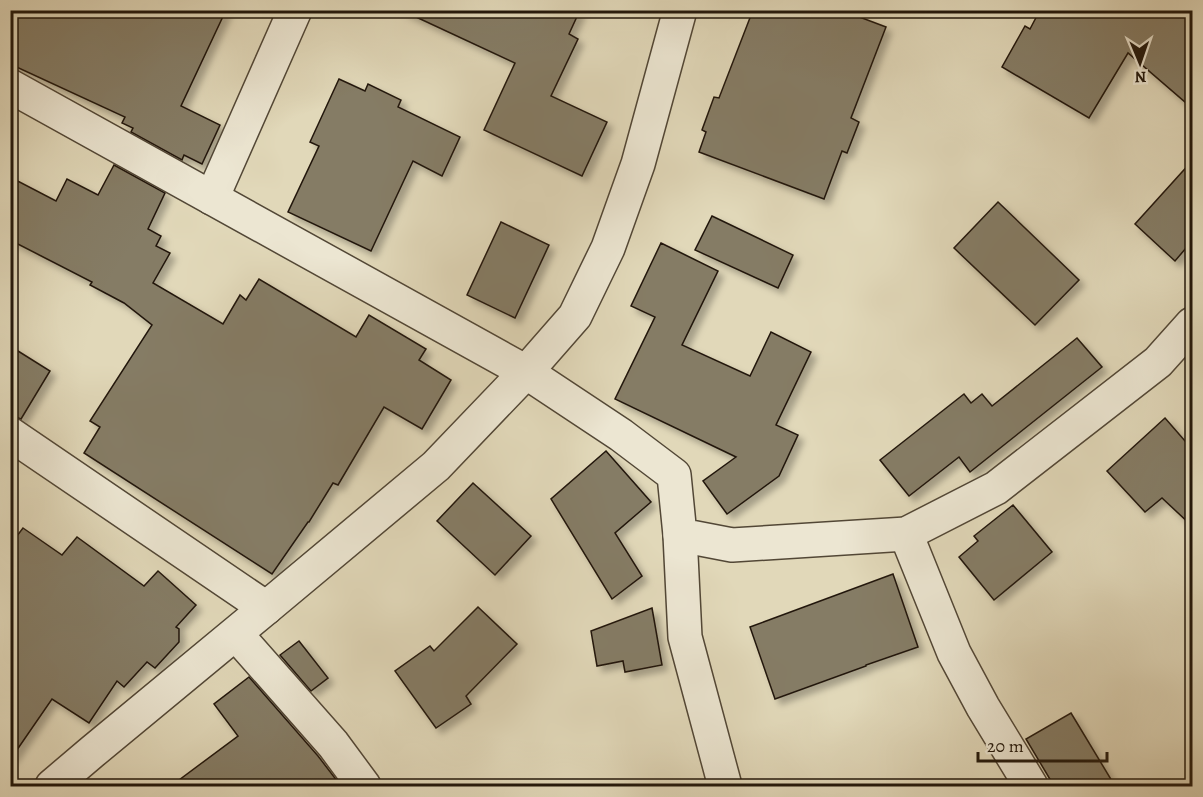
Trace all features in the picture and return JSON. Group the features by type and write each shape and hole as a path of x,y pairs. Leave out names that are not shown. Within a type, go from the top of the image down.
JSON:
{"street":[{"path":"212,198 296,10"},
{"path":"52,786 436,466 526,372 575,316 608,248 638,165 680,10"},
{"path":"10,86 526,372 621,435 674,475 680,535 685,637 726,786"},
{"path":"680,535 732,545 906,534 996,488 1158,362 1192,324"},
{"path":"10,435 266,608"},
{"path":"906,534 954,653 983,707 1031,786"},
{"path":"236,634 333,744 364,786"}],"building":[{"path":"10,10 226,10 181,106 220,125 202,164 184,155 182,160 131,132 133,128 122,123 125,117 10,64"},
{"path":"401,10 580,10 569,34 578,39 551,96 607,122 582,176 484,130 515,63"},
{"path":"753,10 841,10 886,27 851,118 859,122 847,153 842,151 824,199 699,152 706,132 702,130 714,97 719,98"},
{"path":"1040,10 1192,10 1192,108 1128,53 1089,118 1002,67 1025,26 1030,29"},
{"path":"339,79 365,91 368,84 401,100 398,107 460,137 442,176 413,161 371,251 288,212 319,146 310,142"},
{"path":"1192,161 1192,241 1175,261 1135,224"},
{"path":"114,165 165,193 148,229 161,236 156,246 170,253 153,283 223,324 240,295 246,300 259,279 356,337 369,315 426,349 419,360 451,380 422,429 384,407 338,485 333,483 272,574 84,453 100,427 90,421 152,325 124,303 90,285 92,282 10,240 10,177 56,201 67,179 98,195"},
{"path":"998,202 1079,280 1035,325 954,248"},
{"path":"712,216 793,255 778,288 695,250"},
{"path":"501,222 549,245 515,318 467,295"},
{"path":"661,243 718,271 682,345 750,376 771,332 811,352 776,425 798,435 779,476 727,514 703,481 736,457 615,399 655,317 631,306"},
{"path":"1077,338 1102,367 970,472 959,457 909,496 880,460 964,394 971,403 982,394 992,406"},
{"path":"10,346 50,371 21,419 10,415"},
{"path":"1165,418 1192,449 1192,526 1162,498 1145,512 1107,471"},
{"path":"606,451 651,502 615,533 642,576 612,599 551,499"},
{"path":"473,483 531,536 495,575 437,521"},
{"path":"1013,505 1052,552 994,600 959,557 978,541 974,536"},
{"path":"23,528 62,555 77,537 144,586 158,571 196,605 176,627 179,629 179,642 155,668 147,662 124,687 117,681 89,723 52,699 10,760 10,545"},
{"path":"893,574 918,647 775,699 750,627"},
{"path":"478,607 517,644 466,696 471,704 436,728 395,671 430,646 434,651"},
{"path":"652,608 662,665 625,672 623,661 597,666 591,631"},
{"path":"299,641 328,678 311,691 280,655"},
{"path":"249,677 341,786 171,786 238,736 214,704"},
{"path":"1071,713 1115,786 1054,786 1026,739"}]}
